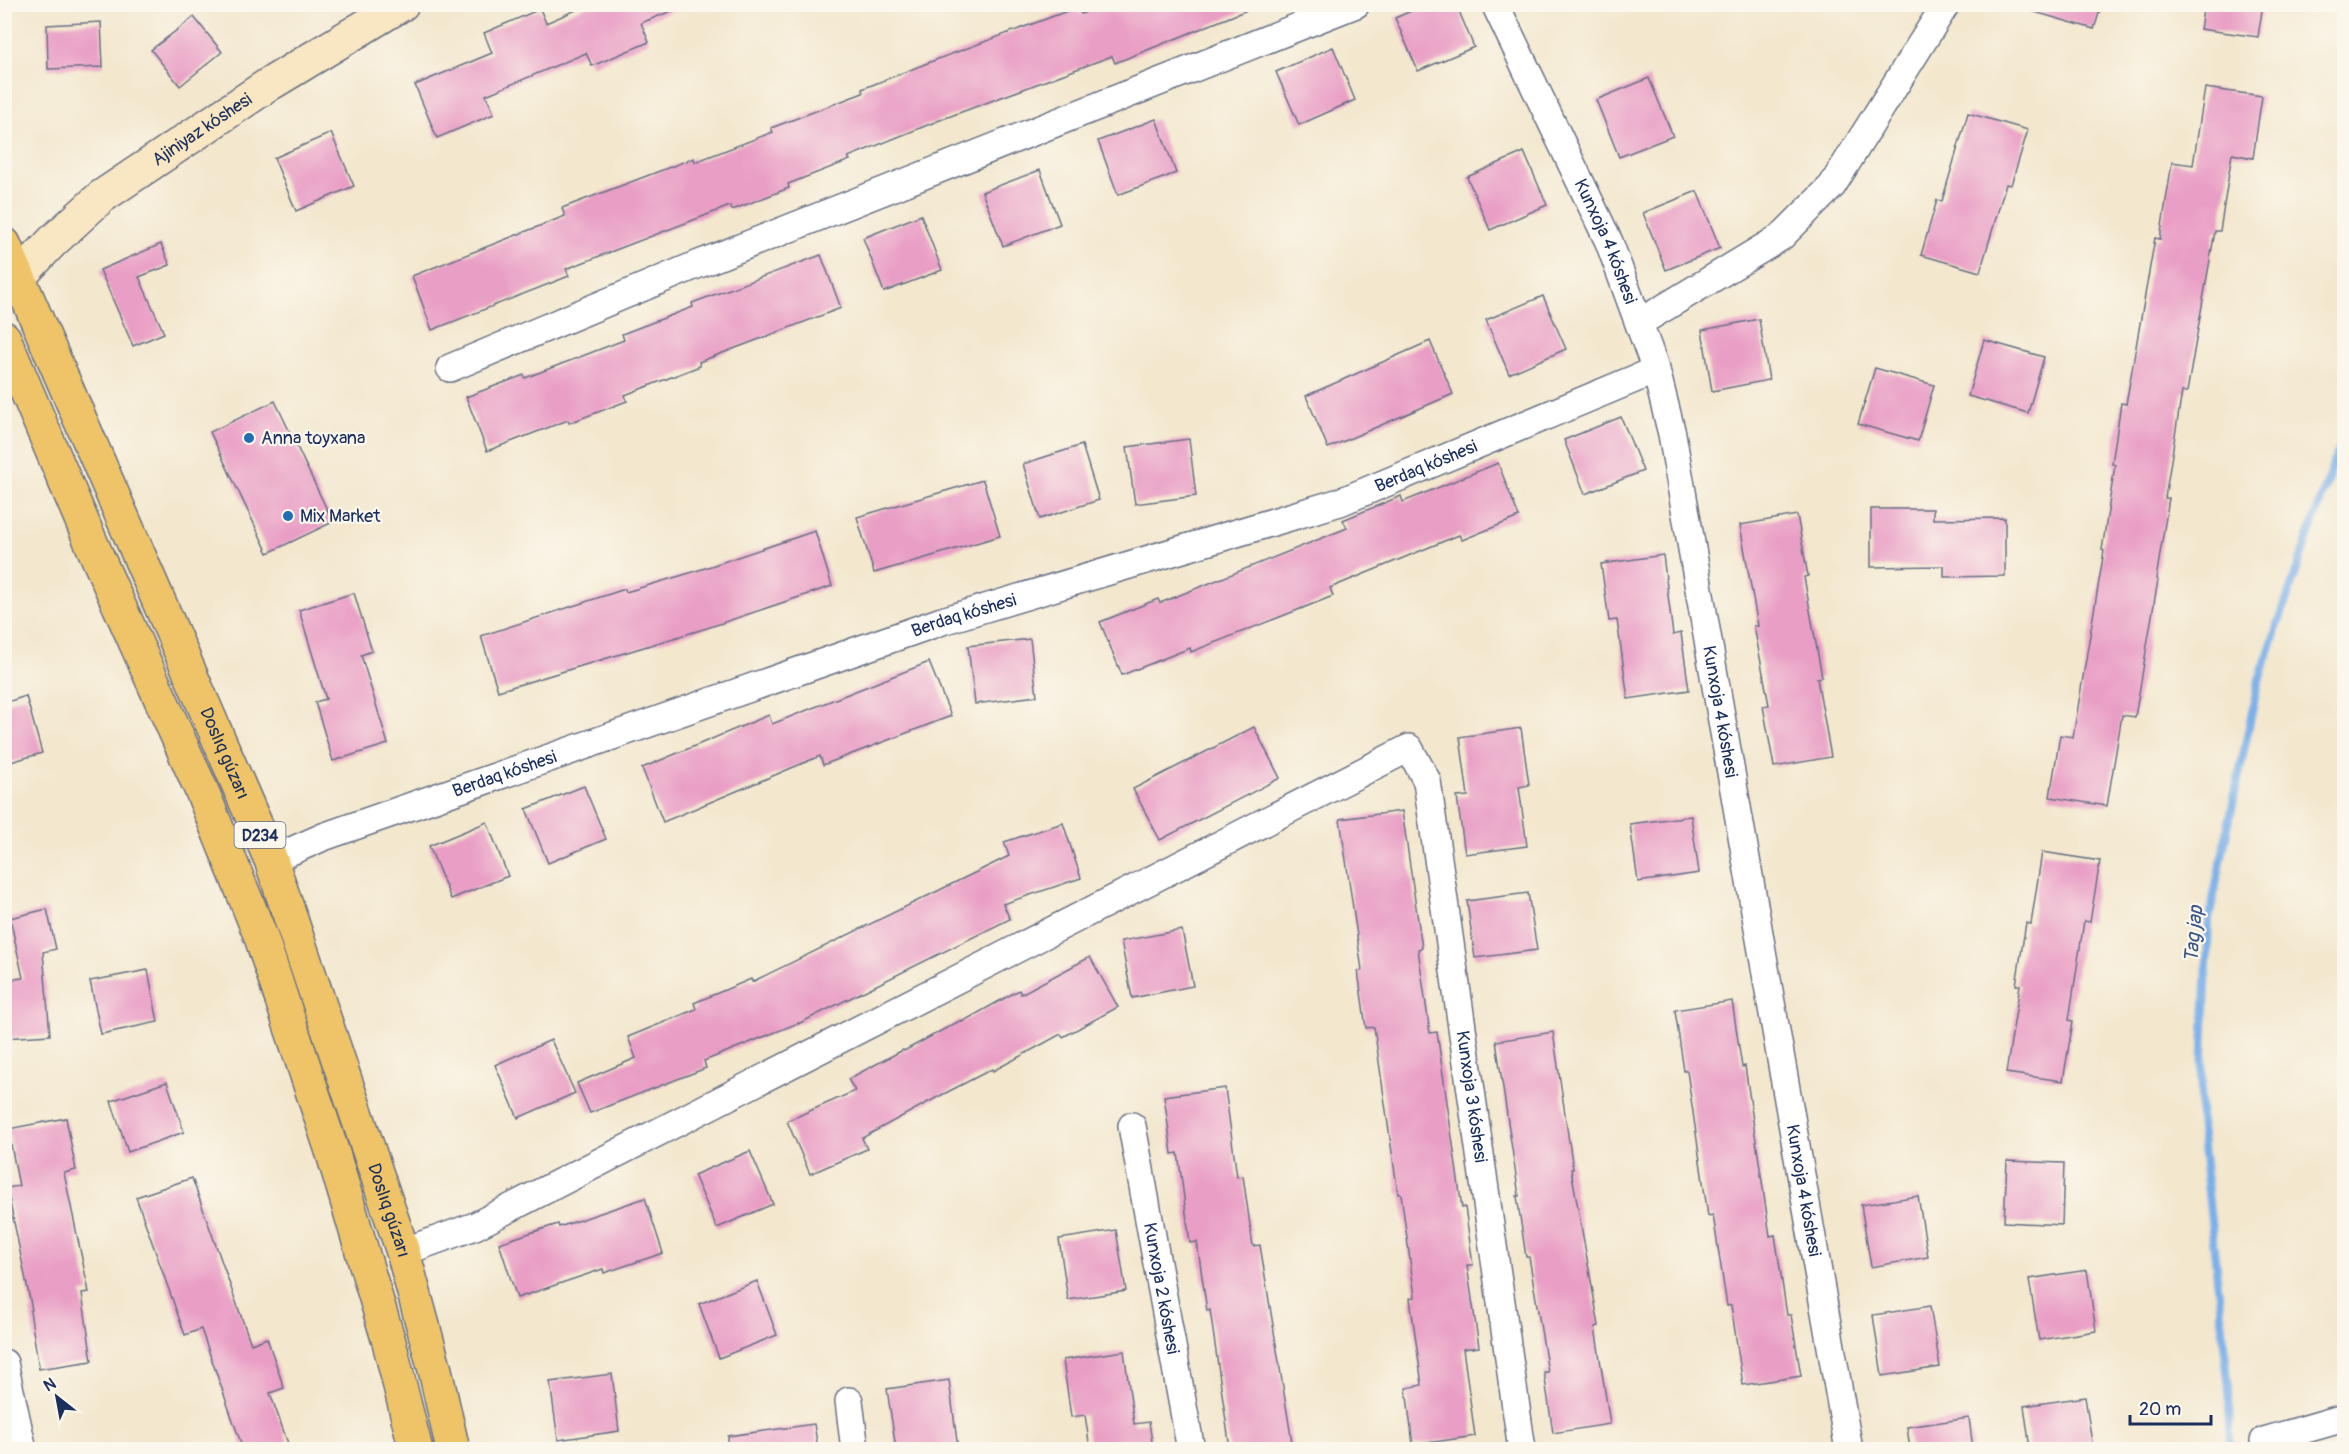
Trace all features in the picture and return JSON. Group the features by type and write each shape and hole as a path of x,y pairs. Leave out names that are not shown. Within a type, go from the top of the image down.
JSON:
{"main road":[{"name":"Doslıq gúzarı","path":"4,244 12,285 271,860 403,1252 435,1370 453,1449"},
{"name":"Doslıq gúzarı","path":"4,338 93,547 204,796 261,937 340,1179 389,1342 416,1449"}],"street":[{"name":"Ajiniyaz kóshesi","path":"12,285 52,242 101,197 268,85 402,4"},
{"path":"450,368 700,263 1356,4"},
{"name":"Kunxoja 4 kóshesi","path":"1495,4 1609,242 1656,370 1672,434 1849,1449"},
{"path":"1639,323 1781,237 1832,186 1946,4"},
{"name":"Berdaq kóshesi","path":"271,860 323,837 942,621 1340,502 1656,370"},
{"name":"Kunxoja 3 kóshesi","path":"403,1252 475,1226 1409,748 1427,781 1522,1449"},
{"name":"Kunxoja 2 kóshesi","path":"1132,1126 1191,1449"},
{"path":"4,1363 23,1449"},
{"path":"849,1401 855,1449"},
{"path":"2264,1441 2344,1418"}],"building":[{"path":"590,4 683,4 684,6 641,23 649,42 592,66 586,53 486,95 494,114 437,138 415,85 492,53 484,33 540,9 546,23"},
{"path":"1106,4 1256,4 1257,6 1115,63 1112,56 940,120 848,157 850,160 788,184 789,188 732,210 730,206 566,269 569,276 432,330 412,276 565,216 562,208 694,158 695,162 773,132 771,128 863,93 862,89 930,62 1078,7 1081,14"},
{"path":"1427,4 1456,4 1474,47 1418,71 1395,18"},
{"path":"2031,4 2102,4 2094,29 2031,11"},
{"path":"2204,4 2263,4 2258,37 2200,29"},
{"path":"194,17 222,52 180,86 151,50"},
{"path":"101,22 103,67 48,69 47,25"},
{"path":"1333,47 1355,100 1299,125 1276,72"},
{"path":"1649,78 1673,136 1619,157 1596,100"},
{"path":"2205,88 2262,96 2253,158 2232,154 2220,231 2215,231 2187,392 2182,392 2165,498 2169,498 2156,579 2158,580 2135,717 2122,715 2107,806 2050,797 2060,735 2073,737 2104,551 2102,550 2115,465 2112,464 2121,403 2126,404 2155,238 2160,239 2172,162 2193,165"},
{"path":"1968,113 2028,130 2011,185 2006,184 1980,272 1921,255 1937,200 1942,201"},
{"path":"1156,119 1176,173 1118,195 1098,141"},
{"path":"331,133 354,186 296,211 274,158"},
{"path":"1524,152 1547,205 1490,230 1467,177"},
{"path":"1040,170 1060,224 1003,246 982,192"},
{"path":"1697,191 1720,248 1666,270 1643,213"},
{"path":"921,215 942,270 884,292 863,238"},
{"path":"161,244 170,265 139,277 164,333 133,346 100,270"},
{"path":"821,255 841,308 699,362 700,366 625,395 627,401 569,423 568,420 487,451 466,397 524,375 525,378 624,340 622,334 693,307 692,303"},
{"path":"1543,296 1566,349 1509,374 1486,320"},
{"path":"1759,319 1769,380 1712,391 1702,330"},
{"path":"1984,340 2044,357 2028,413 1968,396"},
{"path":"1430,341 1453,394 1328,448 1306,396"},
{"path":"1875,368 1934,385 1918,441 1858,424"},
{"path":"275,401 333,522 268,553 210,432"},
{"path":"1621,417 1643,471 1585,494 1564,440"},
{"path":"1189,439 1196,496 1135,504 1127,447"},
{"path":"1082,445 1099,500 1040,519 1023,464"},
{"path":"1498,463 1519,517 1462,540 1459,535 1330,588 1333,596 1191,652 1190,648 1122,675 1100,622 1158,599 1160,603 1347,528 1343,520 1401,496 1403,502"},
{"path":"983,480 1000,536 874,573 857,517"},
{"path":"1871,509 1933,509 1933,519 2005,518 2005,576 1944,577 1944,566 1871,567"},
{"path":"1797,515 1808,576 1804,577 1822,677 1817,678 1831,757 1774,767 1763,706 1769,705 1754,626 1758,626 1740,525"},
{"path":"815,531 832,586 707,628 498,691 481,636 625,589 626,592 693,572"},
{"path":"1663,555 1673,635 1681,633 1689,690 1628,699 1617,620 1609,621 1601,564"},
{"path":"354,593 372,651 361,655 388,744 333,761 315,702 326,699 299,610"},
{"path":"1030,639 1037,696 975,704 968,646"},
{"path":"929,662 951,716 823,765 820,756 663,822 642,768 769,715 772,724"},
{"path":"26,696 42,753 4,764 4,703"},
{"path":"1254,727 1280,778 1160,840 1133,789"},
{"path":"1521,728 1529,785 1519,787 1527,846 1465,854 1457,797 1468,796 1460,737"},
{"path":"584,786 606,839 548,863 526,809"},
{"path":"1402,811 1422,948 1418,949 1430,1033 1437,1032 1462,1208 1465,1207 1473,1265 1467,1265 1479,1347 1463,1349 1475,1436 1413,1445 1406,1388 1422,1385 1410,1298 1415,1297 1374,1027 1366,1028 1358,971 1362,970 1340,819"},
{"path":"1691,816 1699,873 1638,882 1630,824"},
{"path":"487,822 508,876 451,899 429,846"},
{"path":"1063,823 1081,878 1003,904 1010,919 798,1024 704,1061 706,1068 590,1113 577,1083 636,1058 628,1037 696,1009 694,1003 751,979 752,982 1009,856 1004,842"},
{"path":"2042,852 2100,861 2090,922 2084,921 2069,1020 2073,1021 2063,1081 2006,1073 2020,985 2016,985 2026,923 2031,924"},
{"path":"1528,893 1537,950 1475,958 1467,901"},
{"path":"47,909 56,949 43,952 50,1035 4,1038 4,980 23,978 10,918"},
{"path":"1182,930 1193,986 1132,998 1121,941"},
{"path":"1090,957 1118,1007 1063,1037 1061,1034 993,1071 992,1069 862,1138 867,1149 810,1174 787,1121 855,1091 848,1079 961,1020 962,1022 1019,990 1021,994"},
{"path":"148,970 158,1022 101,1034 90,981"},
{"path":"1732,1001 1742,1067 1745,1066 1770,1236 1775,1235 1787,1315 1791,1315 1801,1376 1743,1385 1731,1305 1727,1306 1713,1215 1708,1216 1687,1071 1684,1071 1675,1010"},
{"path":"1553,1032 1573,1169 1571,1169 1599,1326 1595,1327 1610,1424 1553,1433 1544,1372 1548,1372 1529,1257 1526,1257 1496,1041"},
{"path":"551,1040 575,1093 518,1118 495,1065"},
{"path":"167,1082 184,1132 128,1152 111,1101"},
{"path":"1225,1088 1237,1177 1243,1176 1253,1246 1260,1245 1293,1449 1230,1449 1210,1310 1207,1311 1197,1242 1190,1243 1178,1153 1172,1154 1164,1096"},
{"path":"66,1118 76,1170 64,1173 89,1292 82,1293 92,1361 39,1369 30,1311 32,1310 7,1188 19,1186 8,1129"},
{"path":"750,1151 773,1204 717,1228 694,1175"},
{"path":"2007,1161 2064,1163 2062,1225 2004,1222"},
{"path":"192,1178 251,1344 267,1338 284,1388 270,1393 290,1449 243,1449 201,1329 185,1335 136,1197"},
{"path":"1918,1196 1928,1257 1871,1267 1861,1205"},
{"path":"645,1198 663,1253 604,1273 603,1269 517,1298 499,1243 558,1224 559,1227"},
{"path":"1116,1230 1126,1291 1068,1300 1059,1239"},
{"path":"2087,1270 2096,1331 2039,1340 2029,1279"},
{"path":"757,1281 777,1335 719,1358 699,1304"},
{"path":"1930,1306 1940,1367 1882,1376 1873,1315"},
{"path":"1124,1351 1134,1424 1149,1422 1153,1449 1090,1449 1085,1415 1071,1417 1063,1360"},
{"path":"612,1374 619,1431 558,1440 550,1382"},
{"path":"949,1380 958,1449 896,1449 887,1389"},
{"path":"2085,1397 2093,1449 2030,1449 2024,1406"},
{"path":"1969,1418 1973,1449 1910,1449 1907,1427"},
{"path":"814,1424 818,1449 728,1449 728,1436"}],"waterway":[{"name":"Tag jap","path":"2230,1450 2229,1389 2200,1118 2209,919 2258,683 2336,456 2344,439"}],"place":[{"name":"Anna toyxana","path":"249,438"},
{"name":"Mix Market","path":"288,516"}]}
